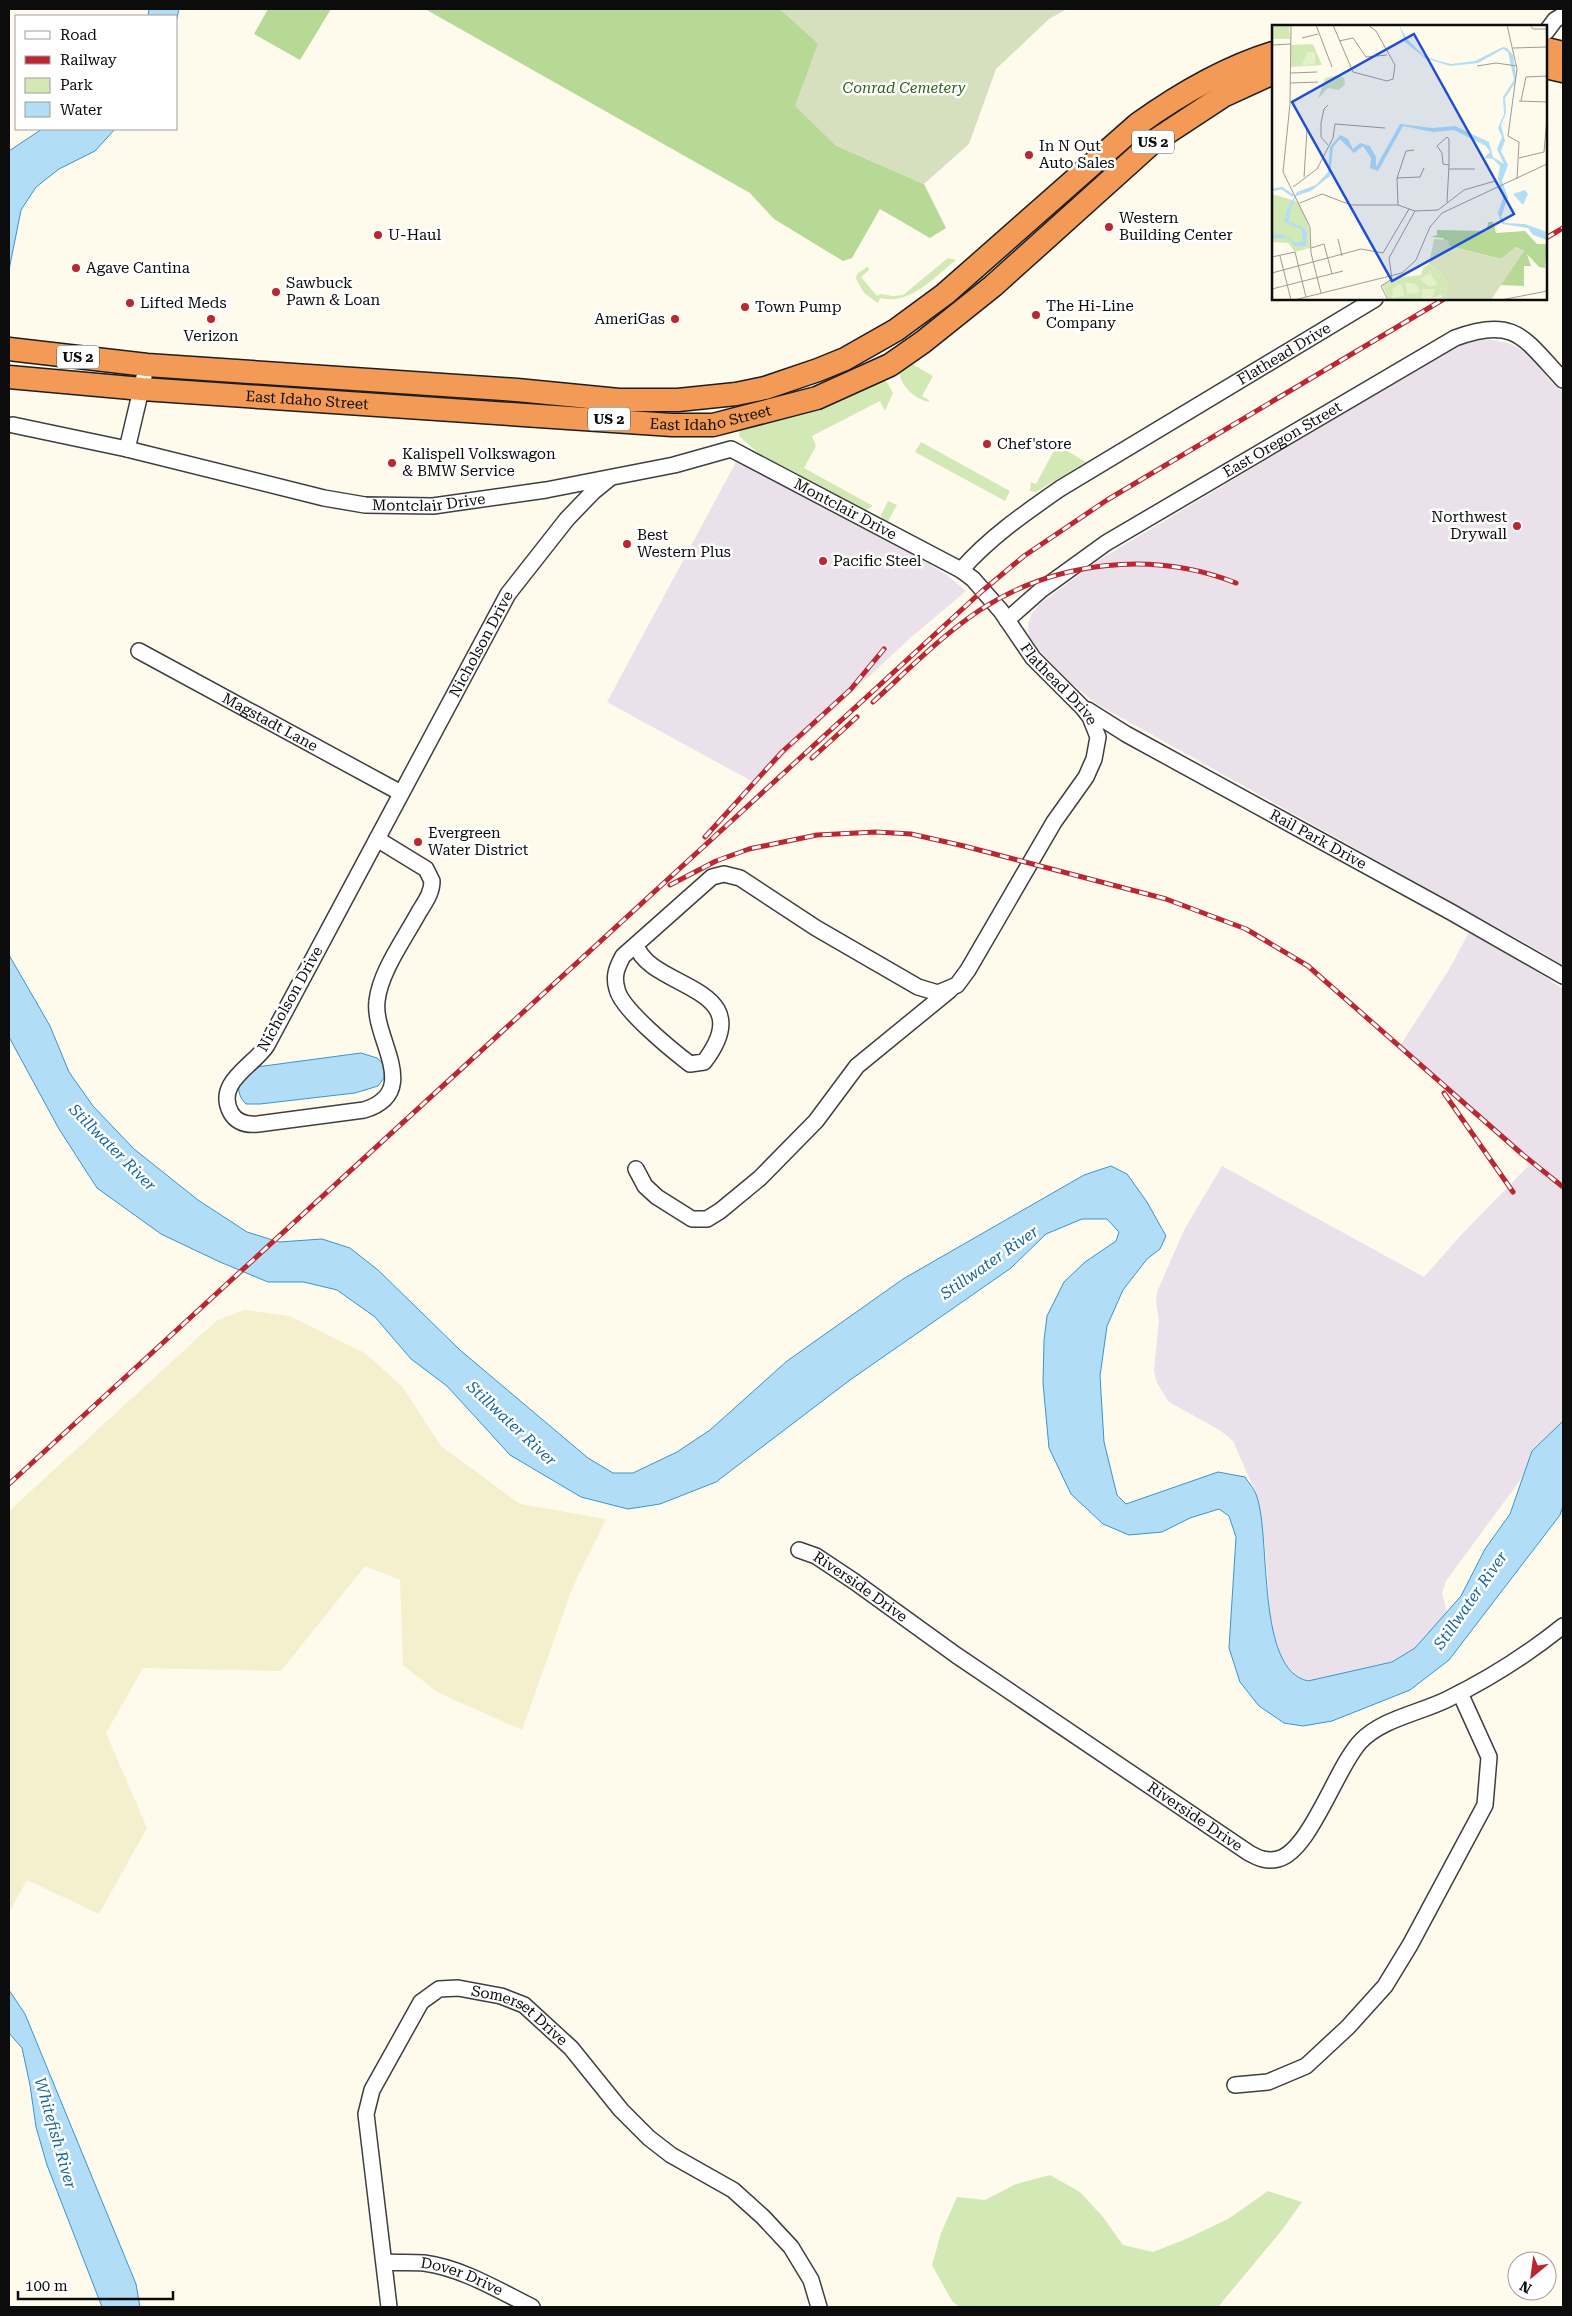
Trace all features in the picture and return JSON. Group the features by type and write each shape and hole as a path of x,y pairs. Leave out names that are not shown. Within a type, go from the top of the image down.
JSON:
{"highway":[{"path":"1547,49 1563,53"},
{"name":"East Idaho Street","path":"15,377 382,381 619,400 678,400 736,394 765,388 818,370 871,346 921,313 967,275 1120,138 1166,104 1214,77 1272,53"},
{"path":"1547,66 1563,71"},
{"name":"East Idaho Street","path":"9,349 215,394 672,425 713,425 817,398 890,365 923,342 1000,280 1153,142 1223,96 1272,73"},
{"path":"215,394 247,384 357,386 382,381"}],"street":[{"path":"1547,31 1555,20 1563,15"},
{"name":"Flathead Drive","path":"957,985 1012,896 1032,859 1086,777 1094,760 1098,737 1090,717 1075,699 1054,681 1034,658 1007,620 973,579 962,570 977,552 1011,523 1061,488 1373,300"},
{"name":"East Oregon Street","path":"1007,620 1041,590 1106,543 1454,338 1486,329 1502,329 1516,334 1530,343 1563,380"},
{"path":"127,449 144,377"},
{"name":"Montclair Drive","path":"13,425 127,449 324,498 365,505 433,506 546,490 620,474 674,465 731,449"},
{"name":"Montclair Drive","path":"713,425 731,449 962,570"},
{"name":"Nicholson Drive","path":"377,839 426,869 432,881 427,898 387,971 377,996 378,1020 392,1067 390,1088 379,1103 364,1110 258,1124 243,1123 234,1117 229,1106 228,1097 231,1084 240,1072 258,1057 267,1045 401,793 508,594 567,519 604,482 620,474"},
{"name":"Magstadt Lane","path":"139,651 401,793"},
{"name":"Rail Park Drive","path":"1075,699 1100,719 1119,730 1451,912 1563,976"},
{"path":"636,945 638,952 646,963 693,988 711,1002 718,1016 720,1032 713,1050 704,1062 690,1064 627,1007 617,991 615,972 623,956 712,877 724,874 740,878 816,928 918,987 938,993 957,985"},
{"path":"636,1169 645,1186 651,1192 675,1210 692,1219 707,1219 720,1212 760,1178 816,1121 856,1066 938,998 957,985"},
{"name":"Riverside Drive","path":"799,1550 825,1562 956,1655 1258,1858 1268,1860 1278,1859 1296,1847 1352,1752 1370,1733 1460,1693 1530,1651 1563,1626"},
{"path":"1235,2084 1268,2082 1306,2066 1348,2027 1385,1986 1410,1945 1485,1805 1489,1757 1460,1693"},
{"name":"Somerset Drive","path":"389,2307 366,2114 372,2090 421,2002 439,1989 458,1988 502,1996 524,2005 571,2048 621,2110 648,2138 671,2155 733,2190 791,2247 811,2280 819,2307"},
{"name":"Dover Drive","path":"385,2262 424,2263 441,2267 488,2285 532,2307"}],"shaded area":[{"path":"1486,339 1508,343 1522,350 1536,362 1563,393 1563,967 1543,953 1095,703 1069,681 1038,649 1029,636 1028,625 1032,613 1040,604 1099,560 1448,351 1465,343"},
{"path":"736,462 749,466 900,546 947,575 966,591 908,640 755,783 607,702"},
{"path":"1469,932 1528,965 1563,989 1563,1422 1446,1581 1442,1593 1447,1612 1415,1648 1392,1662 1308,1681 1299,1679 1283,1661 1271,1626 1265,1546 1257,1496 1233,1441 1221,1431 1169,1402 1157,1383 1154,1371 1159,1320 1156,1302 1157,1292 1184,1230 1222,1166 1424,1277 1462,1234 1532,1162 1400,1046 1450,968"},
{"path":"244,1310 289,1316 365,1353 402,1386 441,1446 520,1504 606,1519 572,1589 522,1730 437,1692 403,1665 400,1580 365,1566 281,1671 143,1668 106,1733 147,1828 99,1914 27,1880 10,1911 9,1511 216,1321"}],"green space":[{"path":"268,9 331,9 300,60 254,34"},
{"path":"425,9 780,9 818,43 835,145 924,184 946,228 930,238 880,209 852,258 843,261 774,219 750,193"},
{"name":"Conrad Cemetery","path":"780,9 1067,9 1049,19 996,69 969,144 924,184 835,145 795,106 818,43"},
{"path":"948,258 956,260 930,282 901,298 880,298 878,303 864,293 856,279 857,274 867,267 869,270 861,277 877,296 881,294 903,295"},
{"path":"912,364 933,376 922,396 929,400 929,402 914,395 902,382 899,371 906,365"},
{"path":"880,379 887,382 893,393 885,411 880,401 812,436 816,446 804,468 873,506 865,511 760,455 739,436 740,428"},
{"path":"921,442 1010,491 1005,501 915,452"},
{"path":"1057,445 1086,462 1036,492 1030,491 1031,482 1036,484"},
{"path":"888,501 897,505 887,523 883,521 881,515"},
{"path":"1050,2175 1080,2192 1103,2217 1123,2245 1153,2252 1228,2219 1268,2191 1302,2202 1282,2230 1218,2307 959,2307 952,2301 932,2265 941,2233 957,2197 985,2200 1016,2184"}],"water":[{"path":"149,9 179,9 178,15 148,15"},
{"path":"40,130 114,130 95,151 59,169 36,187 21,210 9,270 9,151"},
{"name":"Stillwater River","path":"9,955 50,1026 69,1072 93,1106 134,1149 198,1200 247,1232 279,1242 322,1239 350,1248 378,1270 460,1350 588,1458 613,1473 633,1473 677,1452 710,1430 787,1361 903,1279 1084,1175 1111,1166 1127,1174 1147,1202 1166,1236 1160,1249 1147,1259 1123,1290 1107,1326 1100,1376 1104,1442 1117,1495 1126,1504 1218,1472 1245,1477 1256,1494 1261,1517 1268,1601 1273,1629 1280,1654 1291,1672 1308,1681 1392,1662 1415,1648 1461,1596 1485,1549 1510,1514 1532,1451 1563,1421 1563,1506 1560,1515 1449,1660 1410,1690 1332,1721 1303,1726 1284,1723 1259,1706 1240,1682 1229,1648 1236,1537 1229,1516 1219,1509 1190,1518 1162,1532 1129,1535 1103,1524 1071,1494 1049,1448 1043,1383 1044,1340 1047,1316 1064,1282 1085,1262 1116,1241 1119,1232 1107,1219 1082,1219 1046,1234 1011,1268 850,1380 716,1482 660,1504 628,1509 581,1497 510,1455 447,1386 411,1359 375,1317 337,1290 304,1282 268,1282 220,1262 161,1234 97,1188 59,1129 9,1037"},
{"path":"361,1053 377,1058 385,1065 384,1078 378,1086 355,1093 260,1104 246,1104 240,1095 240,1081 249,1068"},
{"name":"Whitefish River","path":"9,1990 25,2014 136,2284 140,2307 102,2307 47,2165 36,2127 22,2048 9,2033"}],"railway":[{"path":"1547,237 1563,228"},
{"path":"9,1484 981,592 1024,556 1107,500 1442,300"},
{"path":"873,702 925,654 966,620 1009,593 1040,580 1072,571 1138,564 1172,566 1236,583"},
{"path":"705,837 782,752 851,689 884,649"},
{"path":"812,758 857,717"},
{"path":"670,885 716,861 749,849 817,835 876,832 911,834 964,846 1166,899 1246,929 1308,966 1522,1154 1563,1187"},
{"path":"1444,1093 1513,1192"}],"place":[{"name":"In N Out Auto Sales","path":"1029,155"},
{"name":"Western Building Center","path":"1109,227"},
{"name":"U-Haul","path":"378,235"},
{"name":"Agave Cantina","path":"76,268"},
{"name":"Sawbuck Pawn & Loan","path":"276,292"},
{"name":"Lifted Meds","path":"130,303"},
{"name":"Town Pump","path":"745,307"},
{"name":"The Hi-Line Company","path":"1036,315"},
{"name":"Verizon","path":"211,319"},
{"name":"AmeriGas","path":"675,319"},
{"name":"Chef'store","path":"987,444"},
{"name":"Kalispell Volkswagon & BMW Service","path":"392,463"},
{"name":"Northwest Drywall","path":"1517,526"},
{"name":"Best Western Plus","path":"627,544"},
{"name":"Pacific Steel","path":"823,561"},
{"name":"Evergreen Water District","path":"418,842"}]}
